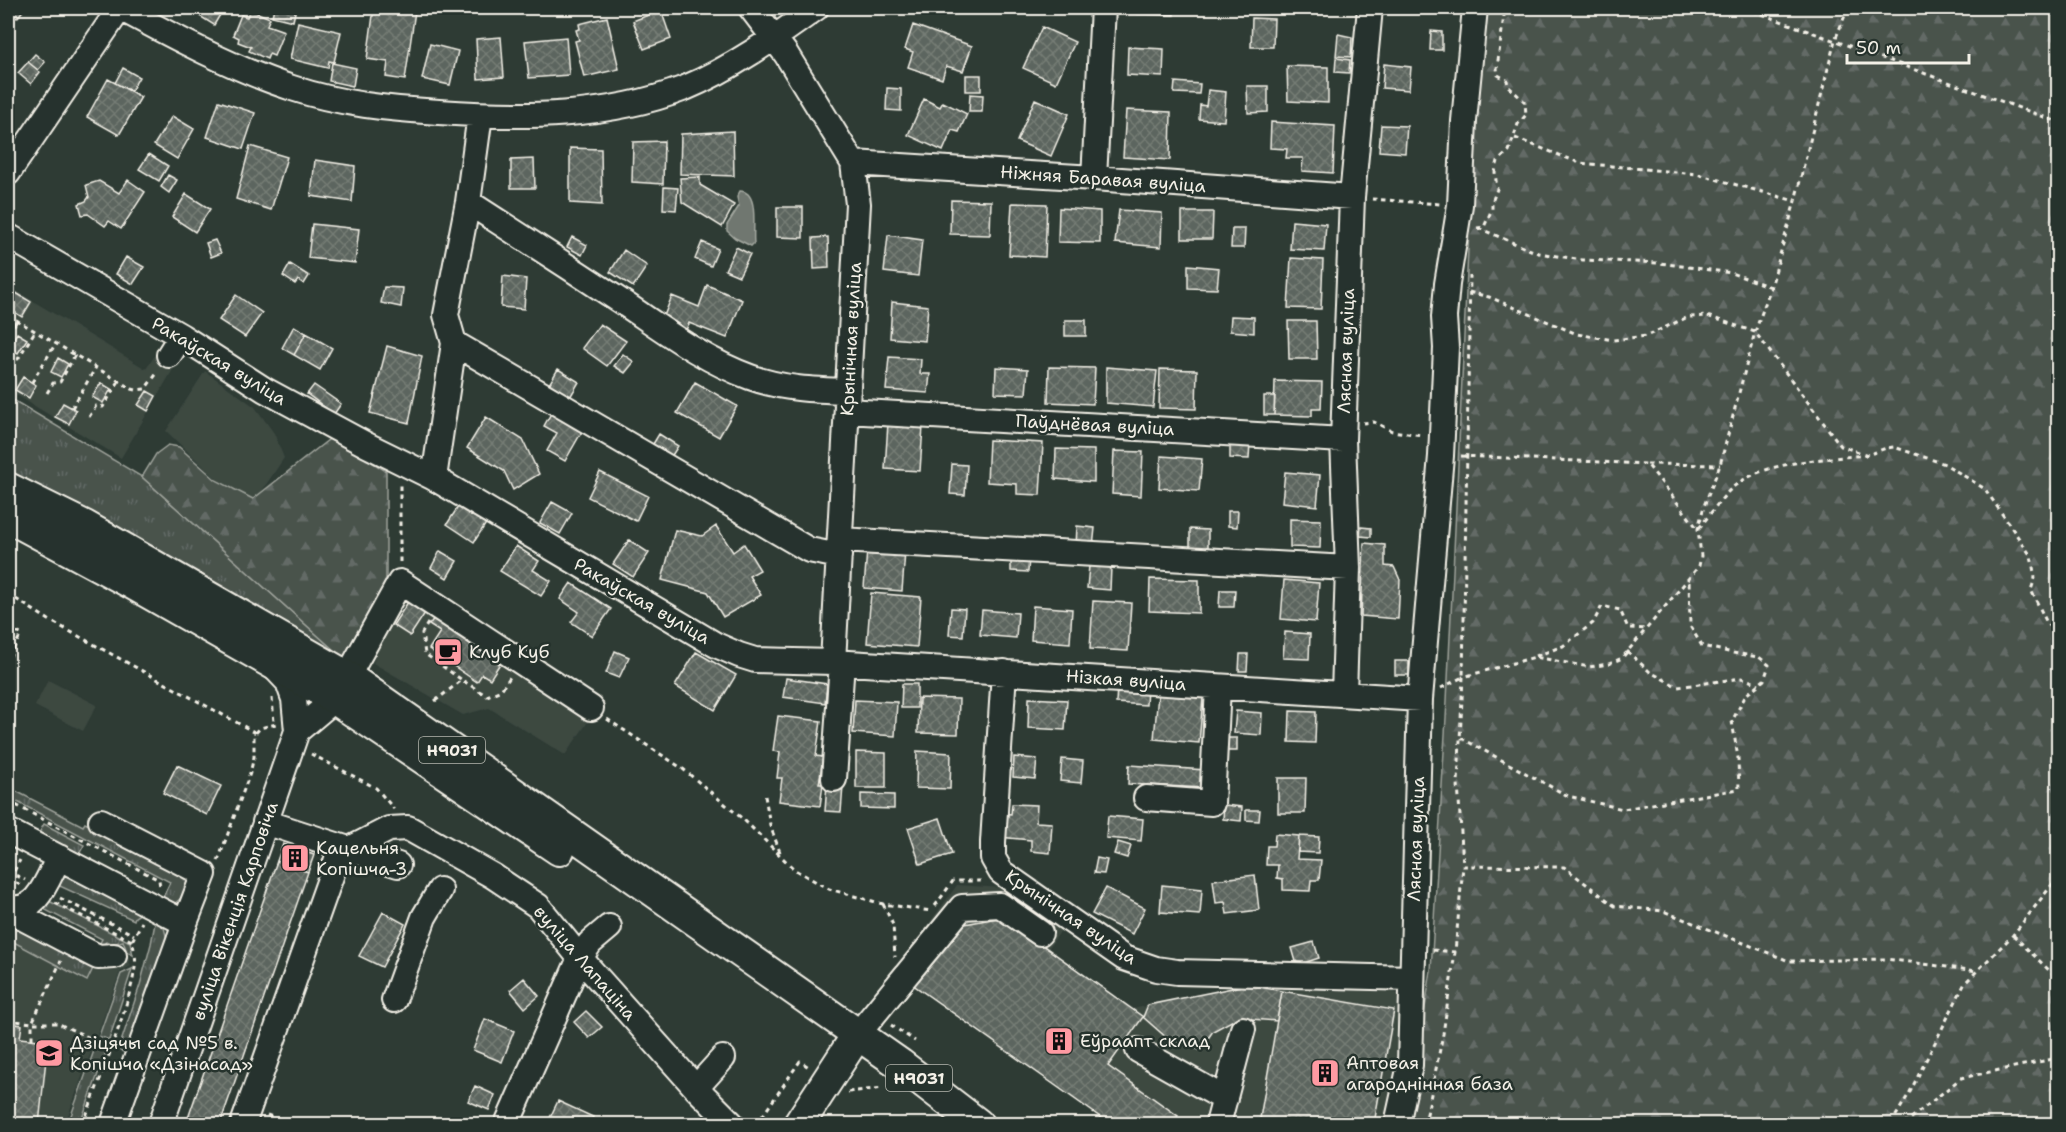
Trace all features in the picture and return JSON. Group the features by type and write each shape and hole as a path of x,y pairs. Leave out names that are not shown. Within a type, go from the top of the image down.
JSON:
{"main road":[{"name":"Н9031","path":"8,488 85,526 273,649 342,688 520,823 853,1043 900,1064 978,1125"},
{"name":"Н9031","path":"8,517 131,583 273,649"},
{"name":"Н9031","path":"853,1043 889,1079 971,1125"},
{"path":"799,1125 853,1043"}],"street":[{"path":"8,173 120,8 237,66 326,99 387,109 480,115 569,113 654,99 687,87 735,62 775,38 816,8"},
{"name":"Крынічная вуліца","path":"751,8 775,38 853,163 858,204 839,548 834,779"},
{"path":"1094,178 1103,8"},
{"name":"Лясная вуліца","path":"1344,694 1348,568 1343,440 1352,197 1370,8"},
{"name":"Лясная вуліца","path":"1397,1125 1410,1065 1420,699 1441,446 1446,348 1444,316 1460,205 1464,121 1475,8"},
{"path":"434,478 454,343 446,315 468,202 480,115"},
{"name":"Ніжняя Баравая вуліца","path":"853,163 1352,197"},
{"name":"Паўднёвая вуліца","path":"468,202 689,349 749,377 848,401 1343,440"},
{"name":"Ракаўская вуліца","path":"8,236 175,346 265,390 366,446 434,478 716,645 739,656 755,660 837,662"},
{"path":"454,343 809,550 839,548 1348,568"},
{"path":"299,741 342,688 400,582 591,708"},
{"path":"273,649 294,699 299,741"},
{"name":"Нізкая вуліца","path":"837,662 1420,699"},
{"name":"Крынічная вуліца","path":"1004,672 993,842 993,858 1001,872 1124,958 1156,969 1188,973 1412,978"},
{"path":"1146,798 1212,803 1218,687"},
{"name":"вуліца Вікенція Карповіча","path":"161,1125 265,822 284,793 299,741"},
{"path":"101,821 204,874 113,1125"},
{"path":"265,822 399,865"},
{"path":"253,1119 345,849 389,829 408,828"},
{"name":"вуліца Лапаціна","path":"408,828 493,876 538,906 580,958 732,1125"},
{"path":"8,831 185,923"},
{"path":"59,857 27,900 25,919 94,955 114,956"},
{"path":"1000,905 1005,875"},
{"path":"394,1000 424,917 440,890"},
{"path":"853,1043 962,907 1000,905 1040,933"},
{"path":"507,1125 580,958 590,943 609,927"},
{"path":"1218,1125 1243,1029"},
{"path":"1138,1050 1225,1099"},
{"path":"696,1088 723,1058"}],"path":[{"path":"1477,228 1484,227 1492,209 1497,189 1495,172 1498,161 1509,151 1518,124 1526,115 1525,102 1508,86 1507,80 1498,75 1505,8"},
{"path":"1745,8 2058,122"},
{"path":"1535,657 1589,667 1609,664 1622,658 1699,566 1701,556 1698,529 1704,506 1720,465 1755,332 1771,286 1795,201 1835,40 1848,8"},
{"path":"1515,138 1580,163 1697,174 1795,201"},
{"path":"1352,197 1460,205"},
{"path":"1475,234 1477,228"},
{"path":"1477,228 1539,253 1583,260 1684,266 1731,273 1771,286"},
{"path":"1425,1125 1443,1034 1455,952 1463,867 1458,783 1463,677 1471,271"},
{"path":"1469,292 1489,297 1577,334 1613,340 1646,336 1688,317 1707,316 1755,332 1841,446 1868,455"},
{"path":"14,312 9,316 136,390 145,389 175,346"},
{"path":"8,332 17,320"},
{"path":"8,359 18,359 35,331"},
{"path":"32,382 56,343"},
{"path":"47,393 53,383 60,382 75,355"},
{"path":"72,408 96,367"},
{"path":"89,417 96,406 102,407 119,381"},
{"path":"1343,440 1364,422 1374,422 1387,426 1392,431 1411,435 1468,455 1647,464 1720,465"},
{"path":"1698,529 1731,489 1748,476 1764,469 1868,455 1894,447 1945,464 1985,489 2031,556 2035,578 2031,590 2048,625 2058,625"},
{"path":"400,462 400,582"},
{"path":"1647,464 1698,529"},
{"path":"1460,738 1568,796 1623,809 1739,789 1738,758 1732,721 1746,695 1764,680 1769,665 1759,657 1702,646 1690,626 1689,577"},
{"path":"8,594 49,620 256,733"},
{"path":"1420,699 1463,677 1535,657 1563,646 1593,623 1602,606 1620,610 1628,628 1646,628"},
{"path":"438,608 422,633 425,654 462,680 487,696 501,690 520,661"},
{"path":"8,628 21,634 8,660"},
{"path":"1627,651 1650,672 1678,687 1742,678 1759,684"},
{"path":"435,701 462,680"},
{"path":"591,708 683,769 744,820 795,870 829,889 883,904 932,911"},
{"path":"218,861 250,773 254,757 254,735 260,728 274,723"},
{"path":"299,741 376,788 408,828"},
{"path":"765,796 770,825 782,857"},
{"path":"1463,867 1564,867 1615,906 1663,911 1789,961 1886,959 1977,971"},
{"path":"8,871 27,900 135,935"},
{"path":"1892,1125 1965,982 2013,935 2058,877"},
{"path":"8,878 27,900 132,941 137,962 131,988 83,1125"},
{"path":"883,904 893,925 896,960"},
{"path":"2013,935 2058,979"},
{"path":"32,1040 32,1023 58,966"},
{"path":"8,1020 57,1023 110,1047"},
{"path":"888,1023 915,1041"},
{"path":"1904,1125 1961,1078 2058,1058"},
{"path":"253,1119 292,1125"}],"shaded area":[{"path":"740,191 750,197 753,204 754,243 751,246 727,231 727,225 739,206 737,197"},
{"path":"8,286 146,369 159,349 178,361 121,458 8,390"},
{"path":"205,371 255,407 274,433 284,458 249,510 166,431"},
{"path":"418,582 601,703 565,755 489,708 463,715 373,663 380,643"},
{"path":"48,680 97,705 83,731 35,706"},
{"path":"957,885 1003,888 1062,929 1048,949 1132,1009 1247,985 1282,991 1283,979 1386,989 1399,994 1407,1005 1386,1124 1110,1124 895,971"},
{"name":"Дзіцячы сад №5 в. Копішча «Дзінасад»","path":"8,939 87,981 104,944 110,947 122,942 131,966 120,972 65,1124 8,1124"}],"green space":[{"path":"1486,8 2058,8 2058,1124 1406,1124 1431,971 1447,701 1470,207"},
{"path":"8,397 142,477 345,660 99,516 8,471"},
{"path":"332,437 386,471 386,582 345,660 142,477 156,454 168,445 179,447 216,480 253,499"},
{"path":"8,787 83,826 85,823 189,875 188,892 174,904 160,904 170,882 8,797"},
{"path":"44,824 84,845 77,858 37,837"},
{"path":"62,869 143,908 140,914 134,920 51,882"},
{"path":"41,897 130,942 133,955 127,952 123,941 112,944 106,941 87,981 8,939 8,911 88,964 102,939 36,905"},
{"path":"156,918 163,924 168,943 130,1054 120,1051 119,1048 140,985"},
{"path":"132,969 109,1040 99,1036 121,974"},
{"path":"96,1045 107,1049 80,1124 68,1124"}],"building":[{"path":"8,8 25,8 17,18 8,12"},
{"path":"191,8 224,8 214,25 190,10"},
{"path":"274,8 296,8 293,21 272,16"},
{"path":"374,8 415,11 405,80 386,77 388,62 367,59"},
{"path":"1138,8 1174,8 1174,15 1138,14"},
{"path":"250,10 270,18 267,25 284,31 274,56 269,54 267,59 249,51 251,47 238,42 239,38 233,35 241,15 247,17"},
{"path":"661,10 671,39 644,49 633,21"},
{"path":"607,17 619,69 584,77 575,41 579,40 576,30 580,29 579,24"},
{"path":"1252,18 1274,19 1273,47 1251,47"},
{"path":"298,22 341,32 334,62 329,61 328,68 290,59"},
{"path":"913,25 972,46 963,71 946,66 942,79 908,67 913,52 905,49"},
{"path":"1042,27 1075,42 1056,83 1023,68"},
{"path":"1431,31 1442,32 1442,50 1430,50"},
{"path":"1338,34 1352,37 1351,57 1336,56"},
{"path":"501,37 504,77 478,79 476,39"},
{"path":"566,37 569,75 529,78 525,41"},
{"path":"430,44 458,51 450,85 422,79"},
{"path":"1128,47 1164,49 1163,77 1127,75"},
{"path":"35,54 45,62 38,70 28,62"},
{"path":"1336,58 1350,60 1349,73 1335,72"},
{"path":"28,62 40,72 31,84 18,73"},
{"path":"332,63 356,68 353,86 329,81"},
{"path":"1384,64 1411,67 1409,90 1382,88"},
{"path":"1287,66 1328,67 1328,103 1288,101"},
{"path":"123,68 139,77 131,91 115,83"},
{"path":"966,75 981,75 981,91 966,91"},
{"path":"108,79 141,97 119,135 87,117"},
{"path":"1175,82 1200,84 1199,94 1174,93"},
{"path":"1247,86 1268,86 1268,112 1248,113"},
{"path":"887,88 901,89 901,111 886,110"},
{"path":"1208,90 1226,92 1224,121 1199,119 1200,105 1206,106"},
{"path":"970,94 983,95 982,112 969,112"},
{"path":"924,99 940,107 943,102 967,114 959,132 952,130 943,151 908,135"},
{"path":"1035,99 1069,114 1051,156 1017,141"},
{"path":"219,101 255,113 243,149 207,137"},
{"path":"1126,110 1171,112 1170,160 1123,157"},
{"path":"172,116 194,129 177,159 154,145"},
{"path":"1271,122 1335,126 1333,173 1302,171 1303,158 1286,158 1287,149 1270,148"},
{"path":"1381,125 1407,126 1405,153 1379,151"},
{"path":"733,131 734,176 680,174 681,134"},
{"path":"664,141 663,184 632,182 633,142"},
{"path":"250,146 287,157 271,210 236,199"},
{"path":"570,148 601,149 602,205 570,203"},
{"path":"149,154 168,166 159,181 139,169"},
{"path":"534,159 535,188 511,188 511,160"},
{"path":"315,160 355,166 352,202 311,196"},
{"path":"168,175 177,180 169,193 161,187"},
{"path":"700,177 700,185 734,205 722,227 682,202 680,178"},
{"path":"128,180 145,192 121,229 109,221 105,226 88,214 82,215 79,204 89,197 86,185 99,181 119,193"},
{"path":"664,187 678,188 676,210 663,209"},
{"path":"186,194 210,209 195,232 172,217"},
{"path":"951,200 991,201 990,235 950,234"},
{"path":"1012,203 1047,204 1045,257 1009,255"},
{"path":"777,207 803,207 803,238 777,237"},
{"path":"1059,208 1100,211 1100,243 1058,242"},
{"path":"1119,210 1162,213 1161,247 1115,243"},
{"path":"1182,212 1213,212 1212,239 1182,239"},
{"path":"1292,221 1326,224 1324,251 1290,249"},
{"path":"312,224 359,229 355,263 308,258"},
{"path":"1232,229 1245,229 1244,248 1231,248"},
{"path":"888,235 922,240 918,276 884,272"},
{"path":"572,237 587,245 582,255 567,247"},
{"path":"828,237 829,268 814,269 813,238"},
{"path":"215,240 221,253 211,257 206,243"},
{"path":"702,242 718,249 711,266 695,259"},
{"path":"736,247 750,254 739,276 725,270"},
{"path":"624,250 647,266 633,287 610,272"},
{"path":"126,257 144,267 133,284 116,274"},
{"path":"1291,258 1323,260 1321,309 1288,308"},
{"path":"290,264 309,276 304,284 298,280 295,284 283,276"},
{"path":"1188,265 1219,268 1217,289 1188,288"},
{"path":"503,276 526,279 524,309 501,307"},
{"path":"707,285 742,300 727,338 689,323 684,335 662,321 672,296 699,307"},
{"path":"384,287 403,288 401,307 381,303"},
{"path":"8,288 31,302 22,317 8,308"},
{"path":"236,295 262,313 245,337 219,320"},
{"path":"892,302 928,306 925,341 890,338"},
{"path":"1231,316 1254,317 1254,333 1230,331"},
{"path":"1065,320 1086,320 1086,336 1065,336"},
{"path":"1288,321 1316,321 1317,359 1289,359"},
{"path":"600,324 626,341 607,366 582,348"},
{"path":"294,326 306,333 294,355 282,348"},
{"path":"17,333 27,339 18,353 8,347"},
{"path":"306,333 332,348 320,370 294,355"},
{"path":"387,346 422,356 409,423 370,413"},
{"path":"623,354 634,362 625,373 614,366"},
{"path":"889,357 921,359 920,374 930,374 928,393 886,390"},
{"path":"58,358 68,364 61,377 51,372"},
{"path":"996,367 1028,369 1026,394 995,393"},
{"path":"1049,367 1095,368 1093,404 1048,402"},
{"path":"1106,367 1157,371 1153,407 1106,403"},
{"path":"558,369 579,382 569,399 548,386"},
{"path":"1160,369 1197,370 1196,409 1159,408"},
{"path":"23,377 36,385 29,398 15,390"},
{"path":"1275,381 1322,382 1321,409 1312,409 1312,416 1274,415"},
{"path":"695,382 737,406 719,437 677,413"},
{"path":"101,383 111,389 103,403 92,397"},
{"path":"314,385 341,404 334,414 307,394"},
{"path":"147,391 156,396 148,411 138,405"},
{"path":"1264,396 1275,396 1274,415 1264,415"},
{"path":"63,403 76,410 69,424 55,417"},
{"path":"554,408 585,426 565,461 547,451 557,433 544,426"},
{"path":"486,417 523,440 539,474 513,490 504,471 467,448"},
{"path":"888,423 923,426 920,471 885,469"},
{"path":"659,434 678,446 669,460 650,449"},
{"path":"989,440 1043,443 1040,495 1017,494 1017,484 987,482"},
{"path":"1230,441 1250,442 1249,459 1230,458"},
{"path":"1056,449 1094,450 1094,482 1055,479"},
{"path":"1114,451 1143,452 1141,496 1112,494"},
{"path":"1161,456 1202,459 1199,491 1159,488"},
{"path":"952,464 967,465 965,495 950,494"},
{"path":"600,472 648,496 636,521 588,497"},
{"path":"1285,472 1320,475 1317,506 1282,502"},
{"path":"552,502 572,513 560,534 540,523"},
{"path":"460,504 487,522 474,542 447,524"},
{"path":"1228,511 1238,511 1237,527 1228,526"},
{"path":"1290,519 1321,520 1320,548 1290,547"},
{"path":"716,526 733,552 744,544 760,570 749,576 761,595 723,617 708,592 662,580 675,530 702,536"},
{"path":"1077,526 1095,528 1093,547 1076,546"},
{"path":"1361,527 1371,528 1371,537 1360,536"},
{"path":"1190,529 1208,530 1208,548 1190,547"},
{"path":"629,540 649,553 633,577 613,564"},
{"path":"1364,543 1385,545 1385,566 1394,567 1400,580 1398,619 1361,616"},
{"path":"516,546 539,561 533,570 551,581 541,596 500,571"},
{"path":"867,550 905,552 902,591 864,588"},
{"path":"440,551 457,561 447,578 431,568"},
{"path":"1011,555 1029,556 1028,572 1011,571"},
{"path":"1089,566 1111,567 1110,590 1087,588"},
{"path":"1150,579 1199,580 1199,613 1149,611"},
{"path":"1284,580 1319,583 1316,622 1281,619"},
{"path":"571,583 611,609 592,636 571,622 579,612 560,599"},
{"path":"1220,590 1235,590 1234,607 1219,607"},
{"path":"871,593 921,597 917,647 867,643"},
{"path":"410,599 427,610 410,636 393,625"},
{"path":"1093,601 1131,603 1128,651 1090,649"},
{"path":"1033,606 1072,609 1070,643 1031,640"},
{"path":"951,608 965,609 963,636 949,635"},
{"path":"982,610 1018,613 1016,638 980,635"},
{"path":"439,611 505,656 490,679 482,674 477,682 429,649 440,632 429,625"},
{"path":"1285,632 1310,634 1309,659 1283,658"},
{"path":"615,651 629,657 619,678 606,673"},
{"path":"696,652 736,675 715,710 675,686"},
{"path":"1240,654 1248,654 1247,671 1239,671"},
{"path":"1395,661 1409,661 1409,675 1395,675"},
{"path":"786,678 827,684 825,703 783,697"},
{"path":"902,684 917,684 917,708 901,708"},
{"path":"1117,686 1147,688 1146,705 1116,703"},
{"path":"1158,694 1203,698 1199,743 1154,739"},
{"path":"919,698 959,699 958,734 918,733"},
{"path":"1029,698 1067,700 1065,730 1028,728"},
{"path":"855,700 897,702 895,736 853,733"},
{"path":"1236,711 1262,713 1261,735 1234,733"},
{"path":"1290,711 1316,712 1315,743 1289,742"},
{"path":"778,716 821,721 816,756 823,757 819,784 823,784 820,806 779,801 782,778 777,778 780,752 773,751"},
{"path":"1220,738 1237,738 1237,751 1220,751"},
{"path":"917,751 951,753 950,789 916,788"},
{"path":"856,752 886,753 886,788 856,788"},
{"path":"1014,757 1037,759 1035,779 1013,777"},
{"path":"1062,759 1083,761 1081,783 1060,781"},
{"path":"177,765 221,786 207,815 163,793"},
{"path":"1129,765 1206,770 1205,788 1128,784"},
{"path":"1278,778 1306,778 1305,813 1278,813"},
{"path":"827,784 843,786 841,812 825,811"},
{"path":"861,794 894,795 894,809 861,808"},
{"path":"1012,804 1037,805 1036,822 1052,823 1050,853 1031,851 1031,840 999,837 1001,813 1011,814"},
{"path":"1224,805 1242,807 1241,821 1223,819"},
{"path":"1246,810 1260,810 1259,821 1246,820"},
{"path":"1108,816 1143,819 1141,841 1106,838"},
{"path":"940,818 952,854 920,864 908,828"},
{"path":"1275,834 1299,836 1297,859 1321,860 1319,880 1311,880 1310,891 1283,890 1283,879 1277,878 1278,865 1266,865 1267,846 1274,846"},
{"path":"1299,836 1319,837 1318,853 1298,852"},
{"path":"1118,842 1131,846 1127,858 1114,854"},
{"name":"Кацельня Копішча-3","path":"283,844 314,855 308,872 277,861"},
{"path":"1097,858 1107,860 1104,874 1094,873"},
{"path":"277,861 308,872 220,1124 186,1124"},
{"path":"1255,875 1259,910 1227,914 1225,902 1216,903 1213,880"},
{"path":"1162,885 1202,889 1200,915 1160,912"},
{"path":"1106,888 1145,908 1132,934 1092,914"},
{"path":"383,912 405,924 382,967 359,956"},
{"name":"Еўраапт склад","path":"1003,917 1143,1017 1108,1066 1178,1116 1172,1124 1110,1124 912,984 954,926"},
{"path":"1314,942 1319,958 1297,965 1292,948"},
{"path":"524,978 539,996 525,1008 510,990"},
{"path":"1247,985 1282,991 1277,1021 1237,1018 1213,1031 1200,1050 1167,1038 1143,1017 1148,1005"},
{"name":"Аптовая агароднінная база","path":"1282,991 1394,1010 1374,1124 1259,1124"},
{"path":"586,1011 602,1027 589,1038 574,1022"},
{"path":"485,1019 514,1031 502,1062 473,1050"},
{"path":"8,1023 22,1025 20,1038 48,1041 39,1124 8,1124"},
{"path":"475,1086 495,1095 489,1110 468,1101"},
{"path":"558,1101 593,1117 589,1124 547,1124"}],"place":[{"name":"Клуб Куб","path":"448,652"},
{"name":"Кацельня Копішча-3","path":"295,858"},
{"name":"Еўраапт склад","path":"1059,1041"},
{"name":"Дзіцячы сад №5 в. Копішча «Дзінасад»","path":"49,1053"},
{"name":"Аптовая агароднінная база","path":"1325,1073"}]}
